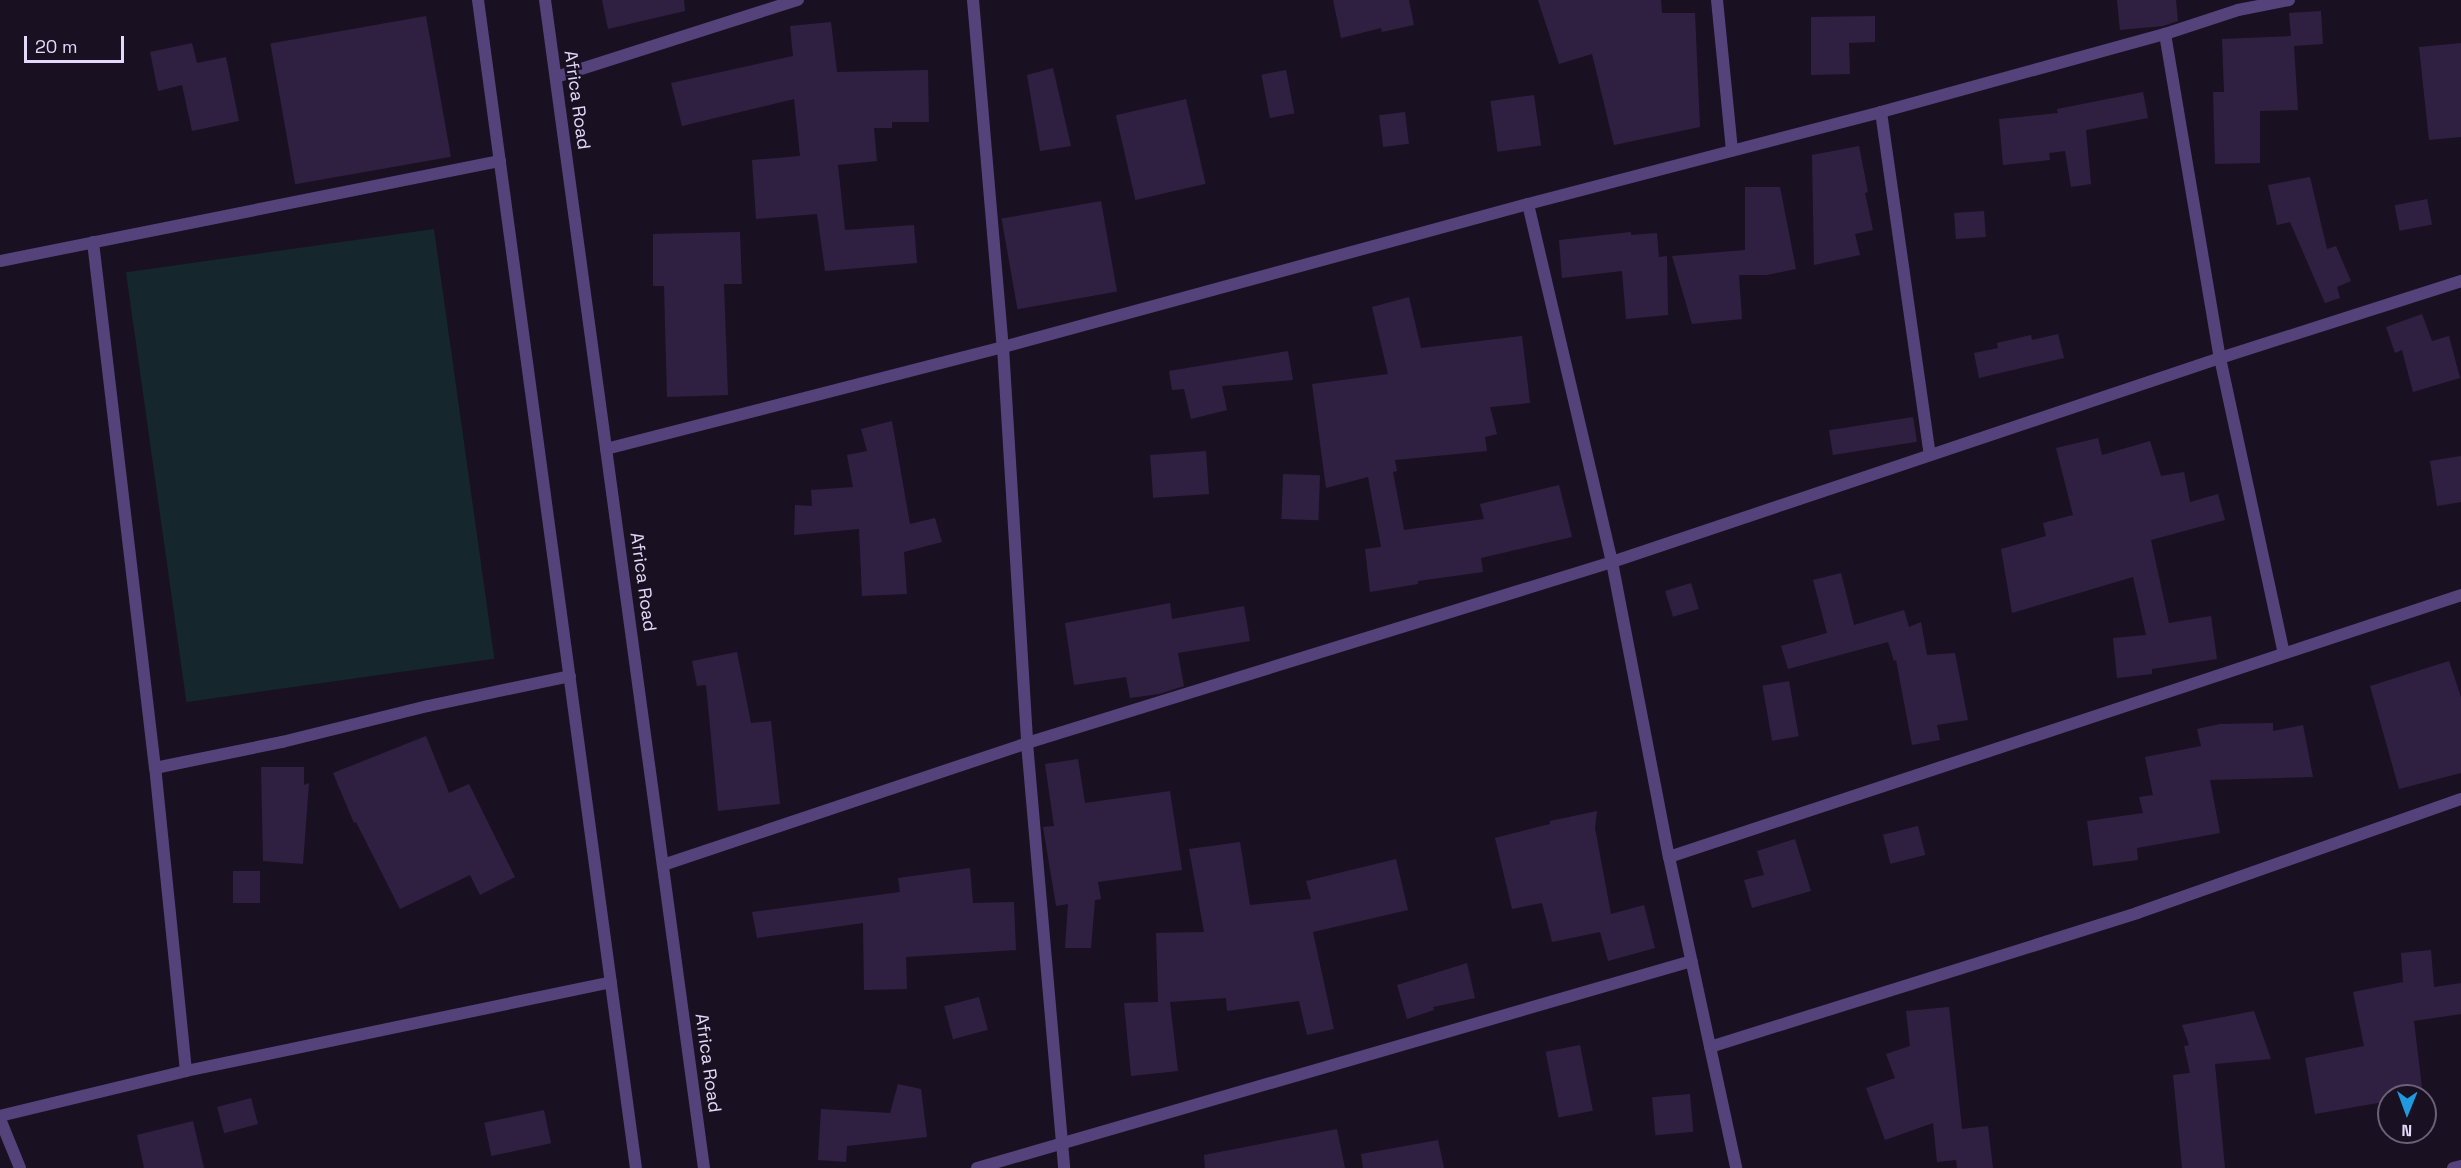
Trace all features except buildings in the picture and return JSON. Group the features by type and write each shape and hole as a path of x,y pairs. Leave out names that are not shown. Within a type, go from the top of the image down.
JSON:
{"street":[{"path":"478,0 636,1168"},
{"name":"Africa Road","path":"545,0 704,1168"},
{"path":"556,77 798,0"},
{"path":"974,0 1003,347 1027,743 1064,1168"},
{"path":"1717,0 1732,150"},
{"path":"606,449 1003,347 1528,204 1881,112 2165,34 2238,5 2289,0"},
{"path":"2165,34 2220,358 2284,653"},
{"path":"1881,112 1930,455"},
{"path":"0,261 500,161"},
{"path":"1528,204 1612,562 1669,857 1736,1168"},
{"path":"93,242 155,768 186,1071"},
{"path":"663,865 1027,743 1612,562 2220,358 2461,281"},
{"path":"1669,857 2461,595"},
{"path":"155,768 282,742 428,706 570,676"},
{"path":"1710,1047 2137,913 2461,799"},
{"path":"977,1168 1692,961"},
{"path":"20,1168 0,1117 186,1071 611,982"},
{"path":"2453,1168 2461,1166"}],"shaded area":[{"path":"434,229 494,659 186,702 126,272"}]}
